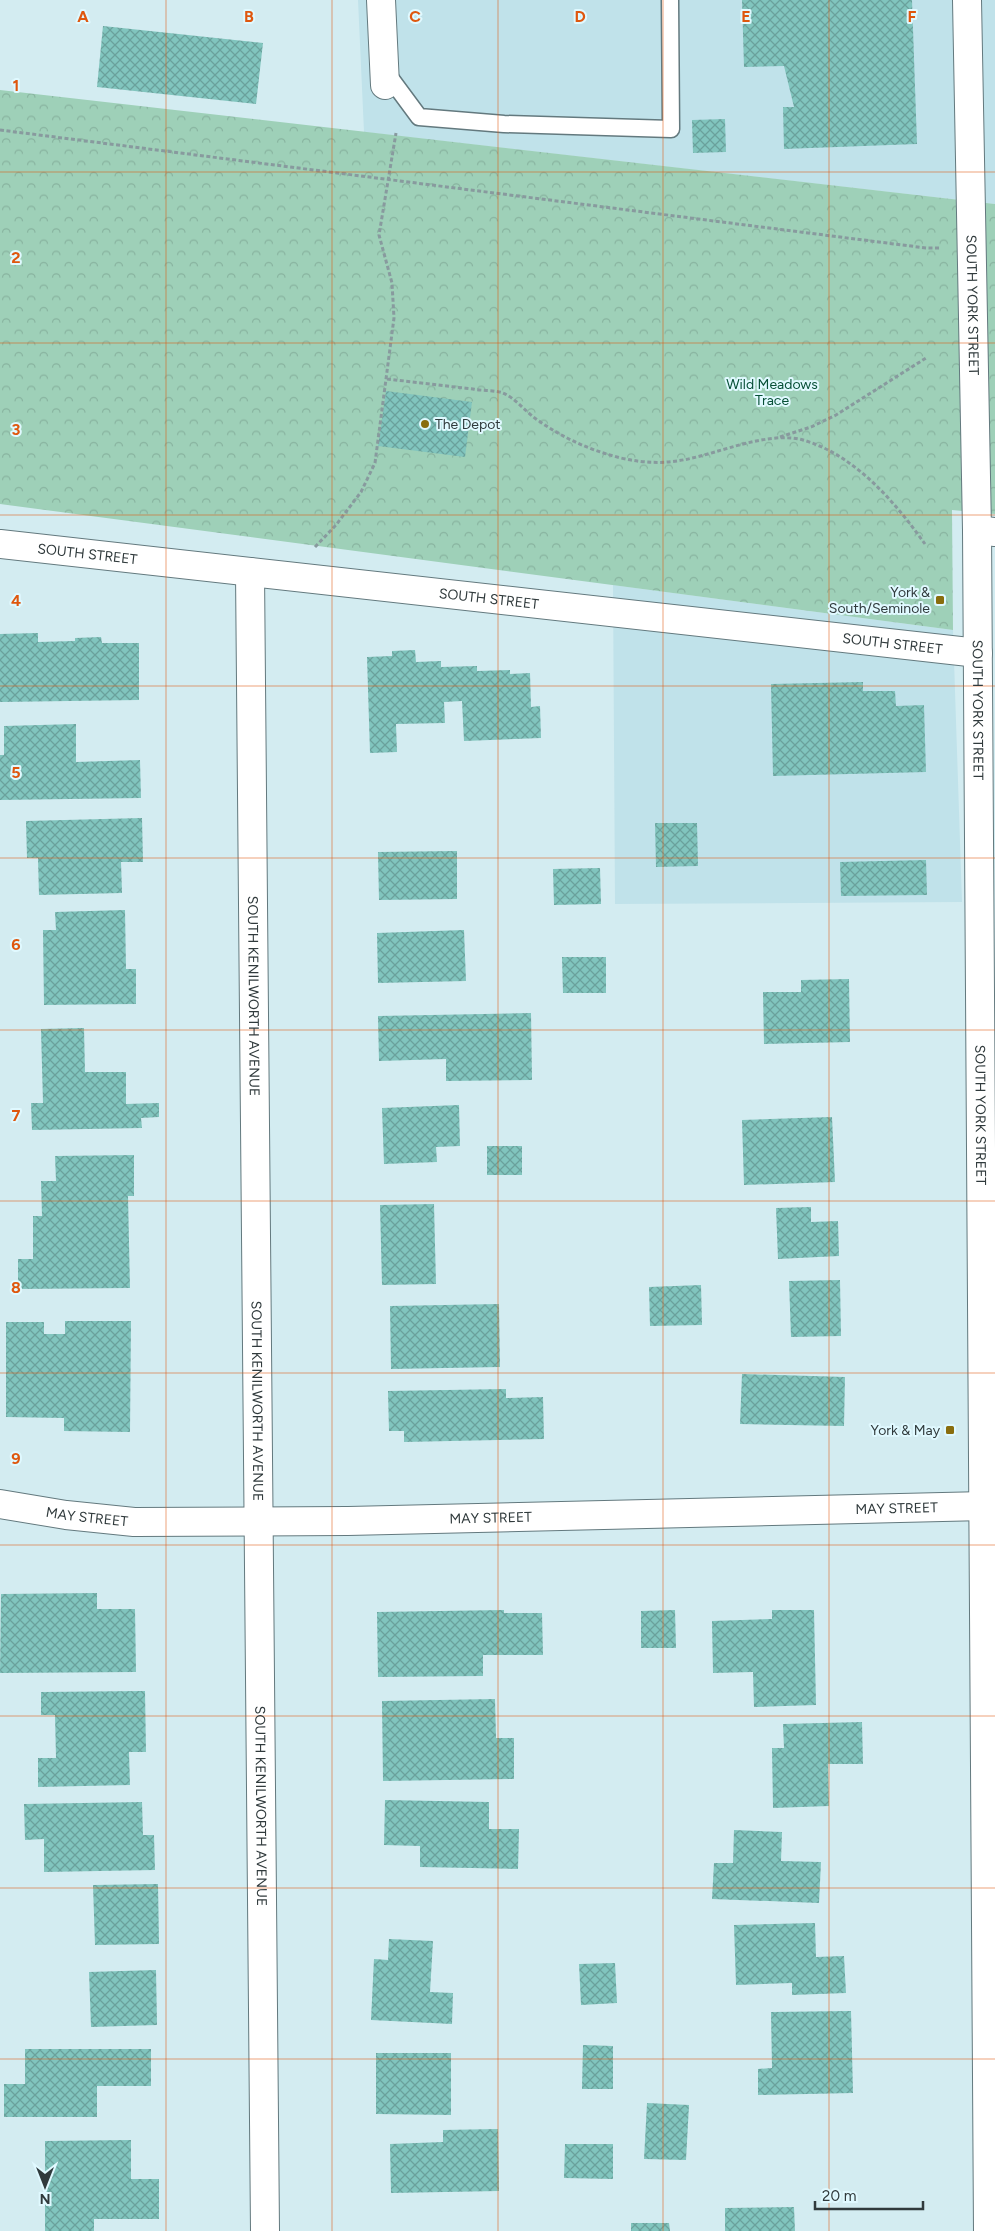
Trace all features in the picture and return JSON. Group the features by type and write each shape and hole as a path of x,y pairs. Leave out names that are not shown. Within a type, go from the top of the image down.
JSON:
{"street":[{"path":"381,0 385,78"},
{"name":"SOUTH YORK STREET","path":"967,0 986,531 978,653 991,2036 988,2231"},
{"name":"SOUTH STREET","path":"0,544 978,653"},
{"name":"SOUTH KENILWORTH AVENUE","path":"250,572 265,2231"},
{"name":"MAY STREET","path":"0,1504 66,1515 134,1522 348,1521 985,1506"}],"lane":[{"path":"385,78 419,117 504,124 671,130 670,0"}],"path":[{"path":"0,130 926,248 944,248"},
{"path":"286,576 336,525 362,492 375,463 394,318 392,284 379,235 387,180"},
{"path":"386,379 503,393 560,436 591,450 632,460 660,464 694,459 746,443 777,438 811,427 836,415 926,358"},
{"path":"777,438 802,440 826,449 852,466 882,492 911,524 925,544"}],"shaded area":[{"path":"358,0 995,0 995,204 364,132"},
{"path":"613,585 953,630 962,902 615,904"}],"green space":[{"name":"Wild Meadows Trace","path":"0,90 995,204 995,514 952,510 953,630 0,504"}],"building":[{"path":"742,0 912,0 917,144 784,149 783,107 794,107 784,66 744,67"},
{"path":"103,26 263,43 256,104 97,87"},
{"path":"725,119 726,152 693,153 692,120"},
{"name":"The Depot","path":"386,391 472,402 465,457 378,446"},
{"path":"38,633 38,642 75,641 75,638 101,637 102,643 139,643 139,700 0,702 0,634"},
{"path":"415,650 416,662 441,661 441,667 477,666 477,671 510,670 510,674 530,673 531,707 540,706 541,738 464,741 462,701 444,702 445,723 396,724 397,752 370,753 367,657 392,656 392,651"},
{"path":"863,682 863,691 895,691 896,706 924,705 926,772 773,776 771,684"},
{"path":"76,724 76,762 140,760 141,798 0,800 0,755 4,755 4,726"},
{"path":"142,818 143,862 121,862 122,893 39,895 38,858 27,858 26,821"},
{"path":"655,823 697,823 698,866 656,867"},
{"path":"457,851 457,899 379,900 378,852"},
{"path":"926,860 927,895 841,896 840,862"},
{"path":"600,868 601,904 554,905 553,869"},
{"path":"125,910 126,969 136,969 136,1004 44,1005 43,930 56,930 55,912"},
{"path":"464,930 466,981 378,983 377,933"},
{"path":"562,957 606,957 606,993 563,993"},
{"path":"849,979 850,1042 764,1044 763,992 801,992 801,980"},
{"path":"531,1013 532,1080 446,1081 446,1059 379,1061 378,1016"},
{"path":"84,1028 85,1072 126,1072 126,1104 159,1103 159,1117 141,1118 142,1128 32,1130 31,1103 43,1103 41,1029"},
{"path":"459,1105 460,1146 436,1147 437,1162 384,1164 382,1108"},
{"path":"832,1117 835,1182 744,1185 742,1120"},
{"path":"487,1146 522,1146 522,1175 487,1175"},
{"path":"134,1155 134,1196 128,1196 130,1288 18,1289 18,1259 33,1259 33,1216 42,1216 41,1181 56,1181 55,1156"},
{"path":"434,1204 436,1284 382,1285 380,1205"},
{"path":"811,1207 811,1222 838,1221 839,1256 778,1259 776,1208"},
{"path":"840,1280 841,1336 791,1337 789,1281"},
{"path":"701,1285 702,1325 650,1326 649,1287"},
{"path":"499,1304 500,1367 391,1369 390,1306"},
{"path":"65,1321 131,1321 130,1432 64,1431 64,1418 6,1417 6,1322 44,1322 44,1334 65,1334"},
{"path":"742,1374 845,1377 844,1426 740,1424"},
{"path":"506,1389 506,1398 543,1397 544,1439 404,1442 404,1431 389,1431 388,1391"},
{"path":"97,1593 97,1609 135,1609 136,1672 0,1673 1,1594"},
{"path":"504,1610 504,1613 542,1613 543,1655 483,1655 483,1676 378,1677 377,1612"},
{"path":"675,1610 676,1648 641,1648 641,1611"},
{"path":"772,1610 814,1610 816,1705 754,1707 753,1672 713,1673 712,1621 772,1619"},
{"path":"145,1691 146,1752 129,1752 130,1785 38,1787 38,1758 56,1758 55,1715 41,1715 41,1692"},
{"path":"495,1699 496,1738 514,1738 514,1779 383,1781 382,1701"},
{"path":"862,1722 863,1764 828,1764 829,1806 773,1808 772,1748 784,1748 783,1724"},
{"path":"385,1800 489,1802 489,1829 519,1829 518,1869 420,1867 420,1846 384,1845"},
{"path":"142,1802 143,1835 154,1835 155,1870 44,1872 44,1839 25,1840 24,1804"},
{"path":"734,1830 782,1832 781,1861 821,1862 819,1903 712,1899 714,1863 733,1863"},
{"path":"158,1884 159,1944 95,1945 93,1885"},
{"path":"815,1923 816,1957 844,1956 846,1993 792,1995 792,1983 736,1985 734,1925"},
{"path":"389,1939 433,1941 430,1992 453,1993 452,2024 371,2020 374,1959 388,1960"},
{"path":"615,1963 617,2003 581,2005 579,1964"},
{"path":"156,1970 157,2025 91,2027 89,1972"},
{"path":"851,2011 853,2093 758,2095 758,2069 772,2068 771,2012"},
{"path":"583,2045 613,2046 613,2089 582,2089"},
{"path":"25,2049 151,2049 151,2086 97,2086 97,2117 4,2117 4,2084 25,2084"},
{"path":"376,2053 451,2053 451,2115 376,2114"},
{"path":"647,2103 689,2105 686,2160 644,2159"},
{"path":"498,2129 499,2191 391,2193 390,2144 443,2142 443,2130"},
{"path":"131,2140 131,2179 159,2179 159,2219 94,2219 94,2231 45,2231 45,2141"},
{"path":"565,2144 613,2144 613,2179 564,2178"},
{"path":"794,2207 795,2231 725,2231 725,2208"},
{"path":"631,2223 669,2223 670,2231 631,2231"}],"place":[{"name":"The Depot","path":"425,424"},
{"name":"York & South/Seminole","path":"940,600"},
{"name":"York & May","path":"950,1430"}]}
